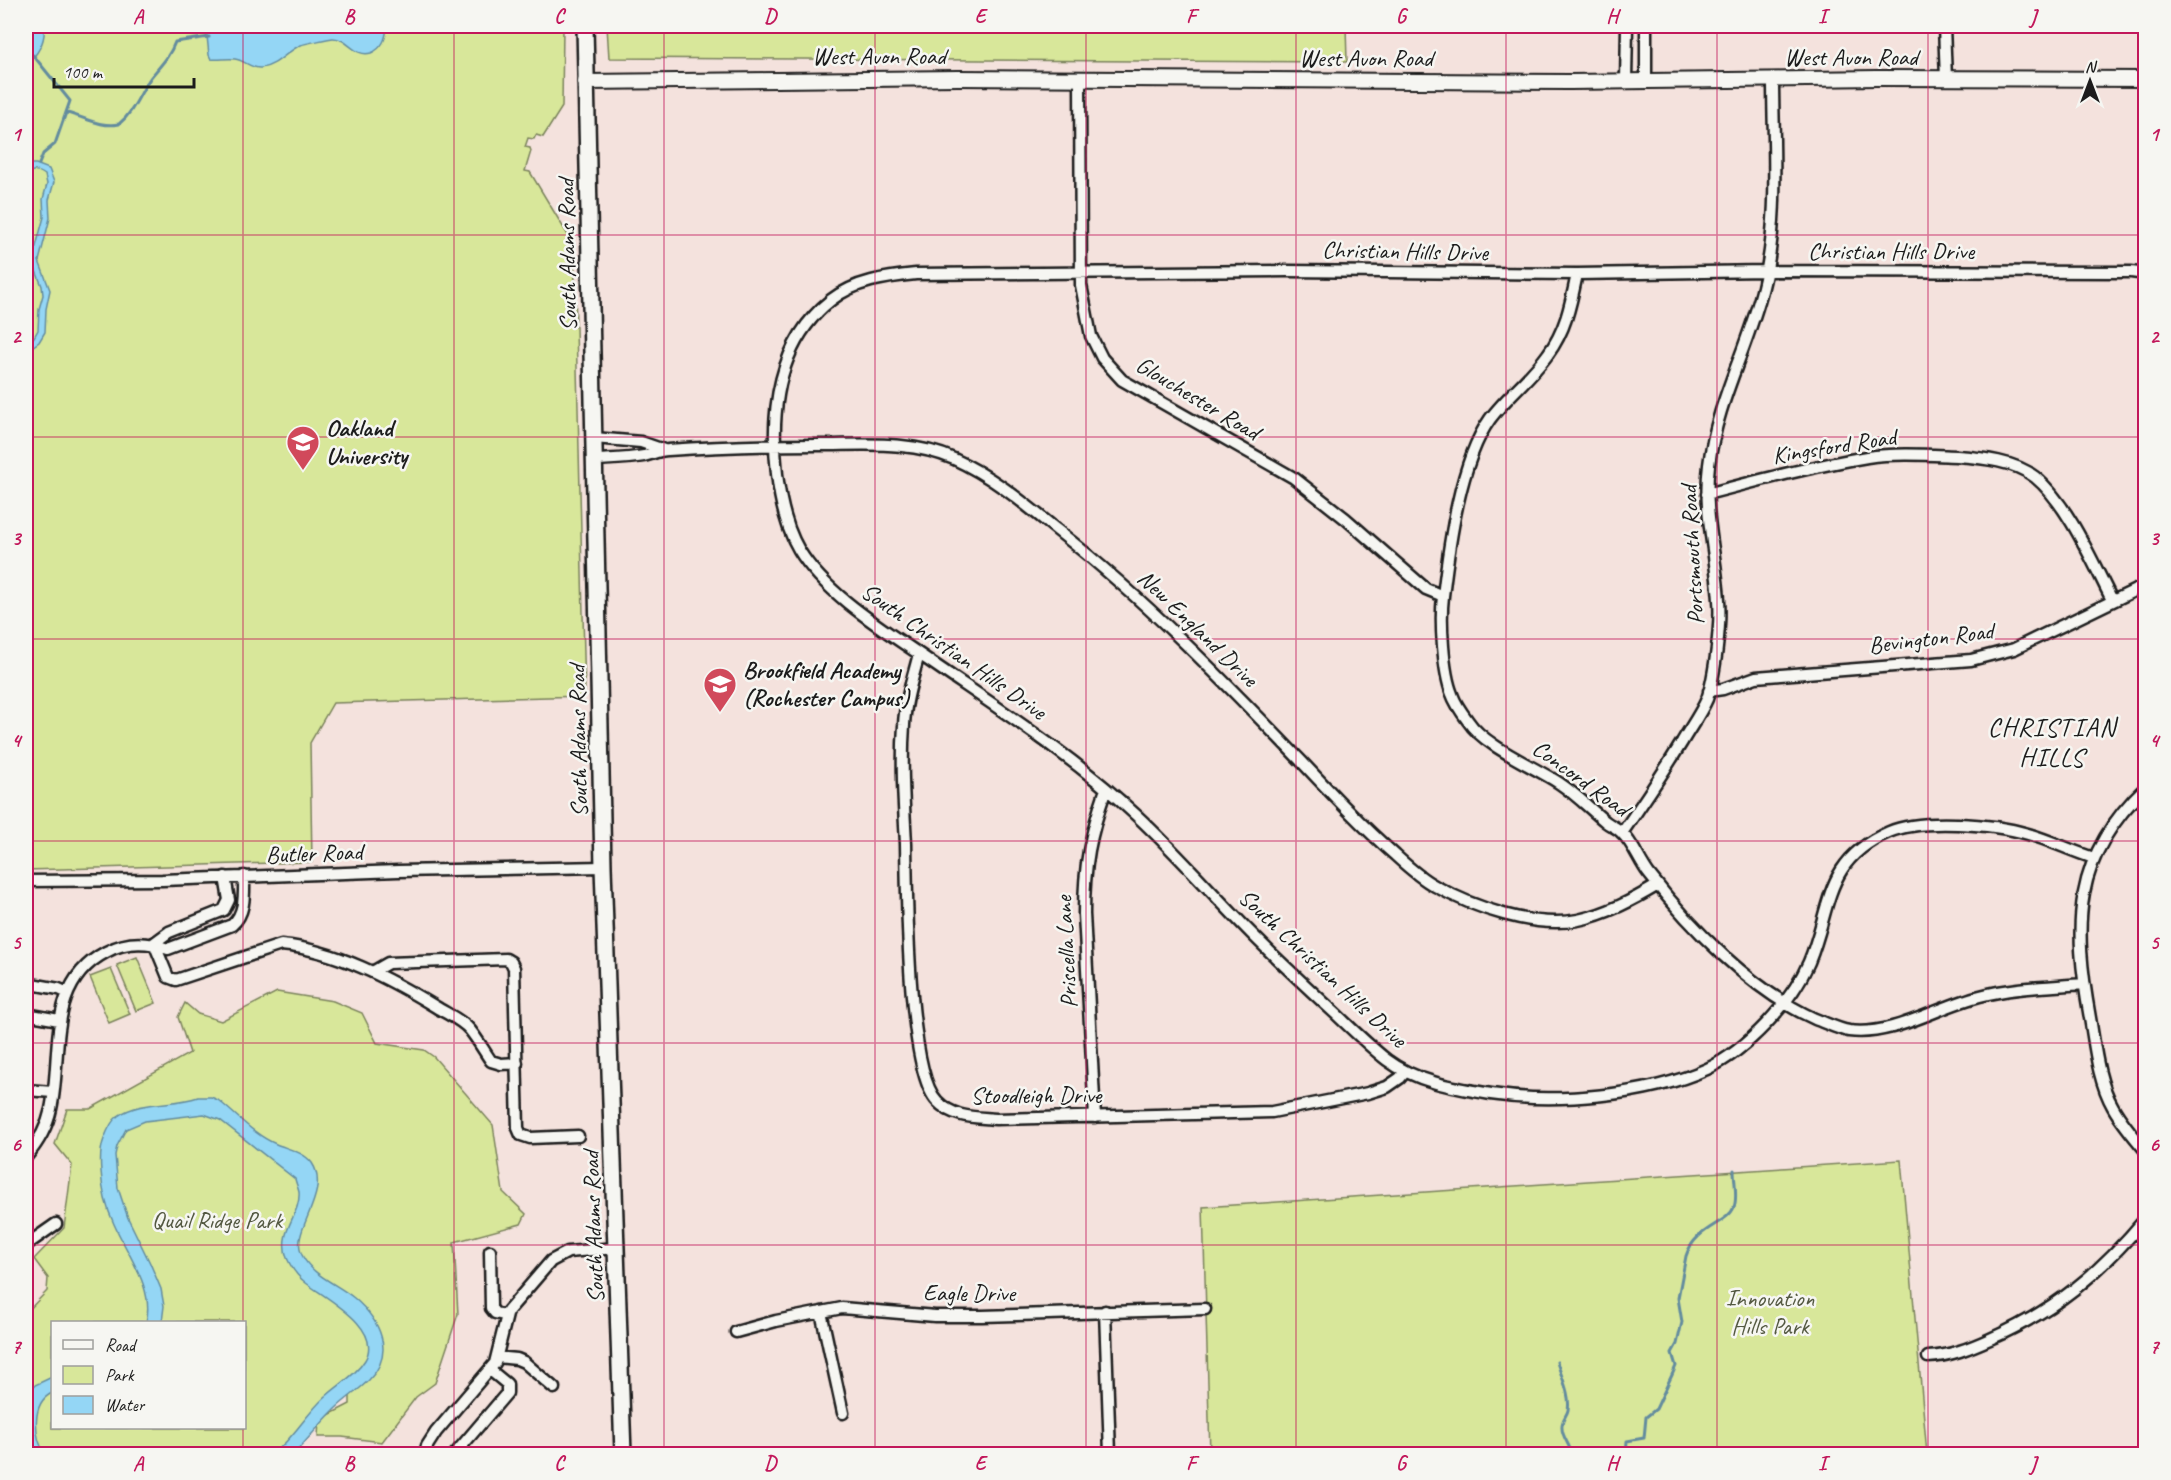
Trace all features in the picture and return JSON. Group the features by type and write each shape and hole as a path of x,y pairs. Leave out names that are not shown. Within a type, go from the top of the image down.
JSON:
{"main road":[{"name":"South Adams Road","path":"585,26 603,867 623,1455"}],"street":[{"path":"1626,81 1627,26"},
{"path":"1646,26 1646,81"},
{"path":"1944,26 1946,79"},
{"name":"West Avon Road","path":"585,82 946,78 1626,81 2145,78"},
{"name":"Glouchester Road","path":"1080,79 1081,272 1085,313 1091,336 1102,358 1122,380 1294,478 1347,519 1426,589 1443,596"},
{"name":"Portsmouth Road","path":"1622,833 1688,732 1706,700 1713,677 1720,603 1709,524 1708,466 1714,434 1751,328 1771,247 1774,194 1773,80"},
{"name":"Christian Hills Drive","path":"774,445 777,397 785,366 798,339 810,321 832,299 853,288 881,278 916,274 1081,272 1428,271 1577,274 1766,271 2131,272 2145,274"},
{"name":"Concord Road","path":"1577,274 1568,315 1548,355 1491,418 1476,443 1454,523 1443,596 1444,644 1452,694 1467,721 1491,742 1559,783 1622,833 1647,872 1688,921 1718,951 1785,1003 1828,1024 1849,1031 1871,1031 1890,1027 1976,997 2009,989 2084,984"},
{"name":"New England Drive","path":"594,438 641,442 664,450"},
{"name":"New England Drive","path":"594,460 642,456 664,450 774,445 891,444 951,458 973,468 1037,514 1139,598 1203,658 1369,833 1431,884 1483,907 1516,917 1550,922 1577,920 1602,913 1623,905 1658,885"},
{"name":"South Christian Hills Drive","path":"774,445 780,494 789,530 800,552 838,594 876,625 1058,750 1138,817 1258,941 1388,1060 1405,1072 1442,1084 1523,1098 1555,1098 1624,1091 1705,1070 1746,1042 1785,1003 1799,983 1811,957 1826,902 1837,876 1852,857 1871,842 1894,830 1937,824 1972,825 2024,832 2094,858"},
{"name":"Kingsford Road","path":"1707,494 1790,472 1869,457 1926,454 1981,457 2013,466 2035,477 2058,504 2076,531 2112,600"},
{"name":"Bevington Road","path":"1709,691 1723,689 1756,677 1971,660 1991,656 2014,649 2145,585"},
{"name":"Stoodleigh Drive","path":"919,654 904,724 902,770 909,964 922,1066 928,1086 936,1100 960,1117 996,1119 1272,1112 1368,1093 1387,1087 1405,1072"},
{"path":"2145,787 2115,819 2100,842 2083,894 2079,926 2084,984 2095,1050 2111,1105 2145,1151"},
{"name":"Priscella Lane","path":"1095,1117 1084,884 1093,827 1106,789"},
{"name":"Butler Road","path":"26,881 603,867"},
{"path":"26,1157 46,1128 52,1107 59,1020 68,993 85,969 101,954 117,947 136,942 154,944 168,949 232,925 238,920 242,911 244,876"},
{"path":"154,944 169,932 224,910 229,900 225,877"},
{"path":"154,944 168,977 176,980 282,945 298,947 374,971 466,1026 491,1061 501,1064 517,1063"},
{"path":"374,971 388,963 506,959 511,962 514,968 518,1128 521,1135 530,1138 578,1136"},
{"path":"26,984 58,989 68,993"},
{"path":"26,1014 59,1020"},
{"path":"26,1090 53,1092"},
{"path":"1928,1357 1943,1356 1973,1347 2014,1329 2067,1296 2111,1257 2145,1218"},
{"path":"26,1245 56,1224"},
{"path":"425,1455 427,1446 436,1432 490,1370 497,1357 505,1315 557,1257 576,1251 616,1248"},
{"path":"490,1251 491,1308 495,1313 505,1315"},
{"name":"Eagle Drive","path":"736,1332 821,1312 859,1308 935,1316 1205,1309"},
{"path":"1105,1311 1110,1455"},
{"path":"821,1312 843,1413"},
{"path":"497,1357 524,1362 554,1388"},
{"path":"455,1455 507,1393 507,1384 490,1370"}],"green space":[{"name":"Oakland University","path":"26,26 563,26 562,107 543,137 536,135 534,139 528,138 525,147 530,148 531,151 525,171 530,172 574,245 585,696 333,703 310,743 312,862 26,870"},
{"path":"607,26 1346,26 1347,62 609,58"},
{"path":"137,957 156,1003 136,1011 117,965"},
{"path":"111,969 130,1014 109,1023 90,977"},
{"name":"Quail Ridge Park","path":"277,992 333,1001 362,1013 377,1043 424,1050 434,1057 493,1125 503,1192 526,1214 521,1224 454,1242 458,1314 435,1383 416,1397 382,1442 342,1437 318,1437 319,1420 350,1404 350,1391 275,1454 26,1454 26,1313 47,1291 48,1278 34,1259 64,1228 72,1165 55,1144 67,1109 90,1109 190,1053 178,1017 185,1003 198,1014 221,1021"},
{"name":"Innovation Hills Park","path":"1901,1160 1927,1454 1210,1454 1203,1207"}],"water":[{"path":"26,26 44,26 44,37 34,57 26,65"},
{"path":"206,26 387,27 383,42 371,53 360,53 343,41 333,38 301,45 267,67 261,68 235,59 211,59"},
{"path":"29,164 49,169 54,182 49,200 50,218 39,261 50,290 45,332 39,342 26,351 26,344 38,330 39,309 43,295 42,286 32,261 44,217 43,199 47,184 45,175 40,172 33,171 26,175 26,166"},
{"path":"211,1097 218,1100 260,1135 309,1159 317,1175 317,1187 301,1235 302,1255 312,1269 348,1293 363,1307 377,1326 381,1337 382,1359 377,1370 365,1384 334,1410 294,1454 273,1454 318,1404 357,1370 365,1360 369,1348 360,1326 350,1315 303,1281 287,1258 285,1240 299,1200 295,1179 220,1120 204,1114 145,1121 126,1129 115,1155 118,1188 128,1218 161,1289 164,1306 162,1321 146,1321 147,1297 143,1284 107,1205 102,1184 101,1155 104,1139 113,1121 127,1111 147,1105"},
{"path":"51,1377 51,1394 40,1404 36,1421 38,1439 45,1454 26,1454 26,1396 35,1385"}],"waterway":[{"path":"67,113 99,123 119,124 133,108 175,42 209,37"},
{"path":"33,55 70,101 55,144 43,154 39,164"},
{"path":"1626,1454 1627,1441 1644,1438 1646,1417 1656,1409 1676,1366 1672,1353 1677,1344 1682,1322 1678,1298 1686,1256 1696,1238 1731,1213 1736,1194 1734,1170"},
{"path":"1557,1362 1569,1404 1562,1428 1571,1454"}],"place":[{"name":"Oakland University","path":"303,471"},
{"name":"Brookfield Academy (Rochester Campus)","path":"720,713"}],"district":[{"name":"CHRISTIAN HILLS","path":"2052,742"}]}
